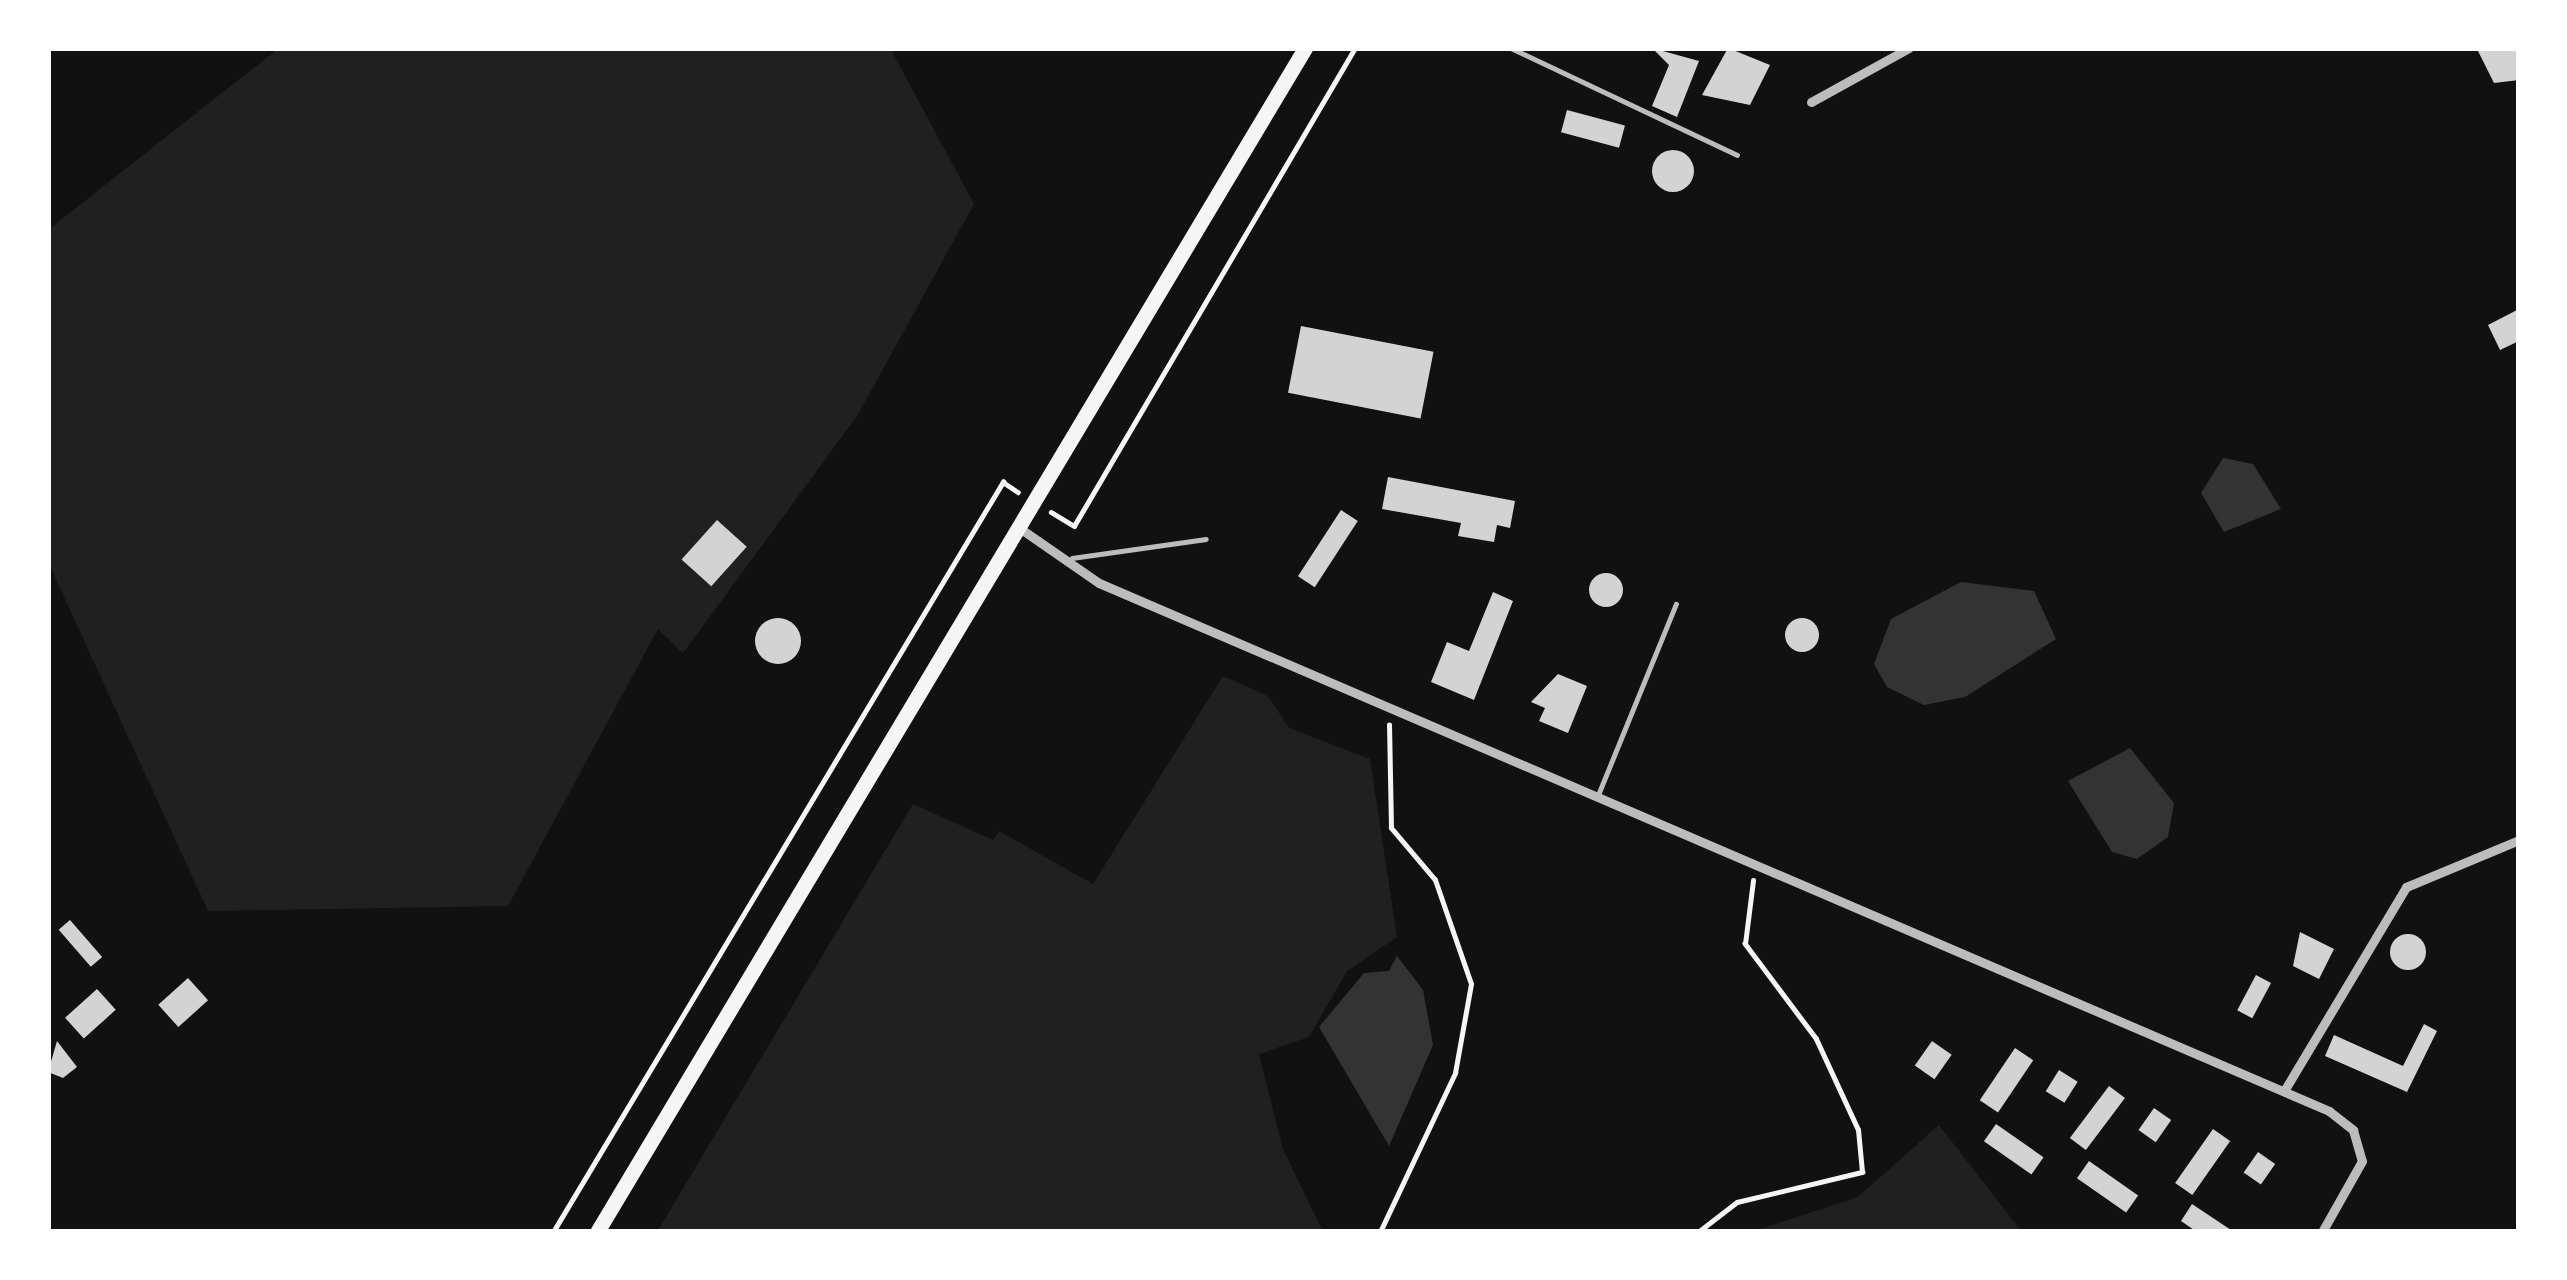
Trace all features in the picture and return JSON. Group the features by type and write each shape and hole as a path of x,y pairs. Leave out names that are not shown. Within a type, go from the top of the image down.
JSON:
{"main road":[{"path":"597,1232 1305,48"}],"street":[{"path":"1811,102 1910,48"},
{"path":"1018,527 1072,558 1099,583 1758,862 2344,1120 2360,1144 2354,1187 2322,1232"},
{"path":"2284,1091 2406,887 2519,840"}],"lane":[{"path":"1511,48 1737,155"},
{"path":"1072,558 1207,539"},
{"path":"1598,795 1676,604"}],"path":[{"path":"1051,512 1074,526 1355,48"},
{"path":"553,1232 1003,482 1018,492"},
{"path":"1381,1232 1454,1073 1471,984 1435,880 1384,805 1392,709"},
{"path":"1698,1232 1737,1202 1862,1172 1864,1158 1810,1028 1745,944 1758,862"}],"shaded area":[{"path":"279,48 890,48 974,204 857,416 683,653 658,629 508,906 208,911 48,562 48,230"},
{"path":"2223,458 2253,464 2281,509 2224,532 2201,493"},
{"path":"1961,582 2034,591 2056,639 1965,697 1924,705 1887,687 1874,664 1891,619"},
{"path":"1223,676 1268,696 1289,728 1370,759 1397,937 1347,971 1309,1037 1259,1054 1283,1149 1323,1232 657,1232 913,804 993,840 999,831 1093,884"},
{"path":"2130,748 2174,803 2168,837 2137,859 2112,852 2068,781"},
{"path":"1397,956 1423,990 1433,1045 1389,1146 1319,1027 1364,973 1389,971"},
{"path":"1939,1125 2022,1232 1751,1232 1858,1197"}],"building":[{"path":"1652,48 1699,61 1677,117 1652,106 1669,65"},
{"path":"1728,48 1770,65 1750,105 1702,95"},
{"path":"2517,48 2519,80 2494,83 2478,51"},
{"path":"1567,110 1625,126 1619,148 1561,132"},
{"path":"1673,150 1688,156 1694,171 1688,186 1673,192 1658,186 1652,171 1658,156"},
{"path":"2519,309 2519,341 2500,350 2488,325"},
{"path":"1301,326 1434,352 1421,419 1288,393"},
{"path":"1388,477 1515,501 1510,528 1497,525 1494,542 1458,536 1461,523 1382,509"},
{"path":"1341,510 1358,521 1315,587 1298,576"},
{"path":"717,520 747,547 711,586 682,559"},
{"path":"1606,573 1618,578 1623,590 1618,602 1606,607 1594,602 1589,590 1594,578"},
{"path":"1493,592 1513,601 1474,700 1431,682 1447,642 1469,651"},
{"path":"778,618 794,625 801,641 794,657 778,664 762,657 755,641 762,625"},
{"path":"1802,618 1814,623 1819,635 1814,647 1802,652 1790,647 1785,635 1790,623"},
{"path":"1558,674 1587,686 1568,733 1539,721 1545,708 1531,702"},
{"path":"70,920 102,957 91,967 59,930"},
{"path":"2300,932 2334,949 2319,979 2293,966"},
{"path":"2408,934 2421,939 2426,952 2421,965 2408,970 2395,965 2390,952 2395,939"},
{"path":"2256,975 2271,983 2252,1018 2237,1010"},
{"path":"188,978 208,1000 178,1027 158,1005"},
{"path":"97,989 116,1010 84,1039 65,1018"},
{"path":"2424,1024 2437,1031 2407,1092 2325,1056 2334,1035 2403,1066"},
{"path":"57,1041 77,1067 63,1078 48,1072"},
{"path":"1932,1041 1952,1055 1934,1079 1915,1066"},
{"path":"2015,1048 2033,1060 1998,1113 1980,1100"},
{"path":"2059,1070 2078,1082 2064,1103 2046,1091"},
{"path":"2109,1086 2125,1098 2086,1150 2070,1138"},
{"path":"2154,1108 2171,1120 2156,1142 2139,1130"},
{"path":"1996,1124 2044,1157 2031,1174 1984,1141"},
{"path":"2213,1129 2230,1141 2192,1195 2175,1183"},
{"path":"2258,1152 2275,1164 2261,1185 2244,1172"},
{"path":"2089,1161 2138,1195 2126,1213 2077,1178"},
{"path":"2192,1204 2234,1232 2197,1232 2181,1221"}]}
